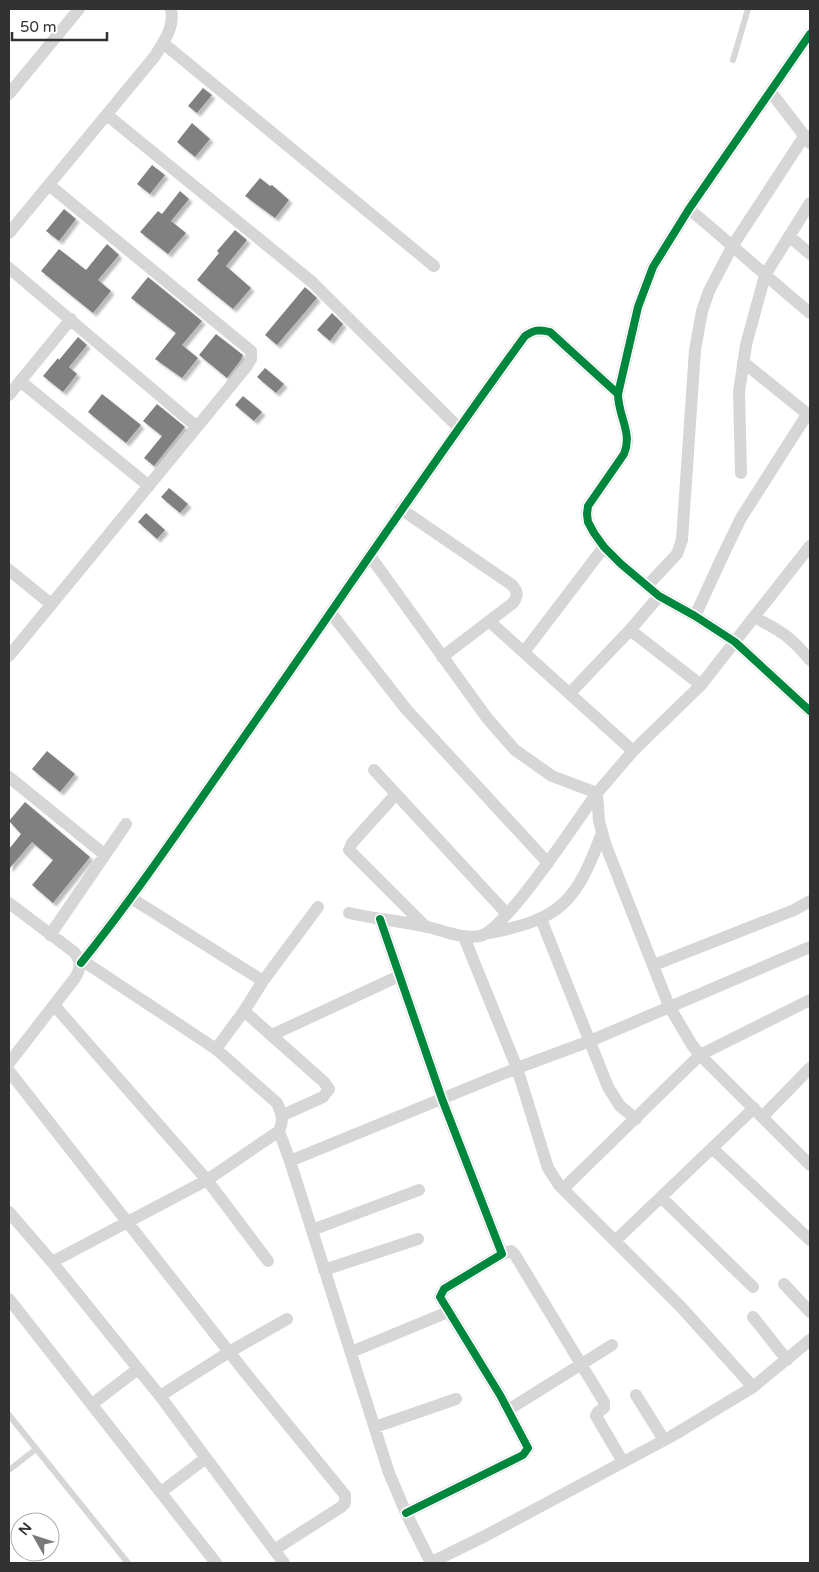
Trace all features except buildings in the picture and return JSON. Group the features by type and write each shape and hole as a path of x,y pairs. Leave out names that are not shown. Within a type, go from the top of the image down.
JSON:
{"street":[{"path":"11,87 79,9"},
{"path":"9,233 155,56 168,34 174,11"},
{"path":"810,34 688,209 662,251 646,284 638,307 618,394 618,403 628,436 628,445 624,454 588,506 587,514 588,522 604,547 621,564 658,596 695,616 735,642 810,711"},
{"path":"163,43 434,266"},
{"path":"647,586 678,554 682,540 698,330 709,291 734,245 807,139 770,91"},
{"path":"107,115 312,282 458,427"},
{"path":"9,656 247,366 251,358 250,351 48,185"},
{"path":"741,472 739,392 743,362 765,275 810,202"},
{"path":"688,209 734,245 765,275 810,313"},
{"path":"789,236 810,254"},
{"path":"9,268 197,427"},
{"path":"9,395 71,319"},
{"path":"9,1064 80,970 82,962 131,898 331,613 458,427 524,336 532,331 541,329 550,332 618,394"},
{"path":"695,616 741,518 809,414 743,362"},
{"path":"20,381 148,486"},
{"path":"401,509 517,590 517,597 513,603 442,657"},
{"path":"487,934 507,914 548,863 597,793 633,751 701,685 810,546"},
{"path":"524,652 604,547"},
{"path":"370,556 487,718 515,750 552,776 597,793"},
{"path":"9,570 51,604"},
{"path":"570,693 630,630 658,596"},
{"path":"331,613 406,709 548,863"},
{"path":"754,617 781,630 791,638 810,660"},
{"path":"489,622 633,751"},
{"path":"630,630 701,685"},
{"path":"374,770 507,914"},
{"path":"9,777 105,855"},
{"path":"597,793 602,833 669,1006 700,1055 810,1165"},
{"path":"396,794 352,843 349,850 426,927"},
{"path":"50,935 126,824"},
{"path":"349,914 426,927 464,937 507,930 541,919 560,907 579,886 588,870 602,833"},
{"path":"131,898 263,981"},
{"path":"654,965 794,910 810,901"},
{"path":"9,903 74,952 82,962 216,1049 277,1103 282,1114 282,1124 279,1131 207,1180 52,1262"},
{"path":"216,1049 318,907"},
{"path":"541,919 613,1097 620,1106 636,1119"},
{"path":"380,920 442,1099 502,1254"},
{"path":"464,937 516,1068 548,1168 563,1189 681,1307 753,1387"},
{"path":"290,1160 516,1068 590,1041 810,947"},
{"path":"272,1035 399,976"},
{"path":"563,1189 700,1055 810,1000"},
{"path":"54,1005 207,1180 268,1261"},
{"path":"244,1011 324,1082 329,1090 323,1097 282,1114"},
{"path":"615,1241 712,1148 810,1068"},
{"path":"9,1072 344,1495 345,1503 341,1507 274,1550"},
{"path":"279,1131 290,1160 389,1473 406,1513 431,1563 664,1440 753,1387 810,1340"},
{"path":"712,1148 810,1240"},
{"path":"312,1230 419,1190"},
{"path":"661,1197 753,1287"},
{"path":"9,1212 52,1262 160,1396 284,1563"},
{"path":"324,1270 418,1240"},
{"path":"406,1513 527,1452 528,1448 508,1410 440,1297 444,1289 502,1254 511,1251 582,1363 605,1405 597,1414 598,1419 622,1462"},
{"path":"784,1284 810,1312"},
{"path":"9,1298 216,1563"},
{"path":"351,1352 448,1312"},
{"path":"754,1318 787,1360"},
{"path":"160,1396 229,1352 287,1319"},
{"path":"508,1410 612,1344"},
{"path":"92,1404 138,1369"},
{"path":"636,1395 664,1440"},
{"path":"375,1427 456,1399"},
{"path":"161,1492 206,1458"}],"lane":[{"path":"733,60 748,9"},
{"path":"9,1415 128,1563"},
{"path":"9,1470 36,1449"}],"cycle path":[{"path":"810,34 689,209 653,267 638,307 618,394 627,439 624,454 588,506 587,514 588,522 594,533 604,547 621,564 659,596 695,616 735,642 810,711"},
{"path":"81,963 156,863 525,336 537,331 550,332 618,394"},
{"path":"380,919 442,1099 502,1254 444,1289 440,1297 500,1395 528,1448 523,1455 406,1513"}]}
